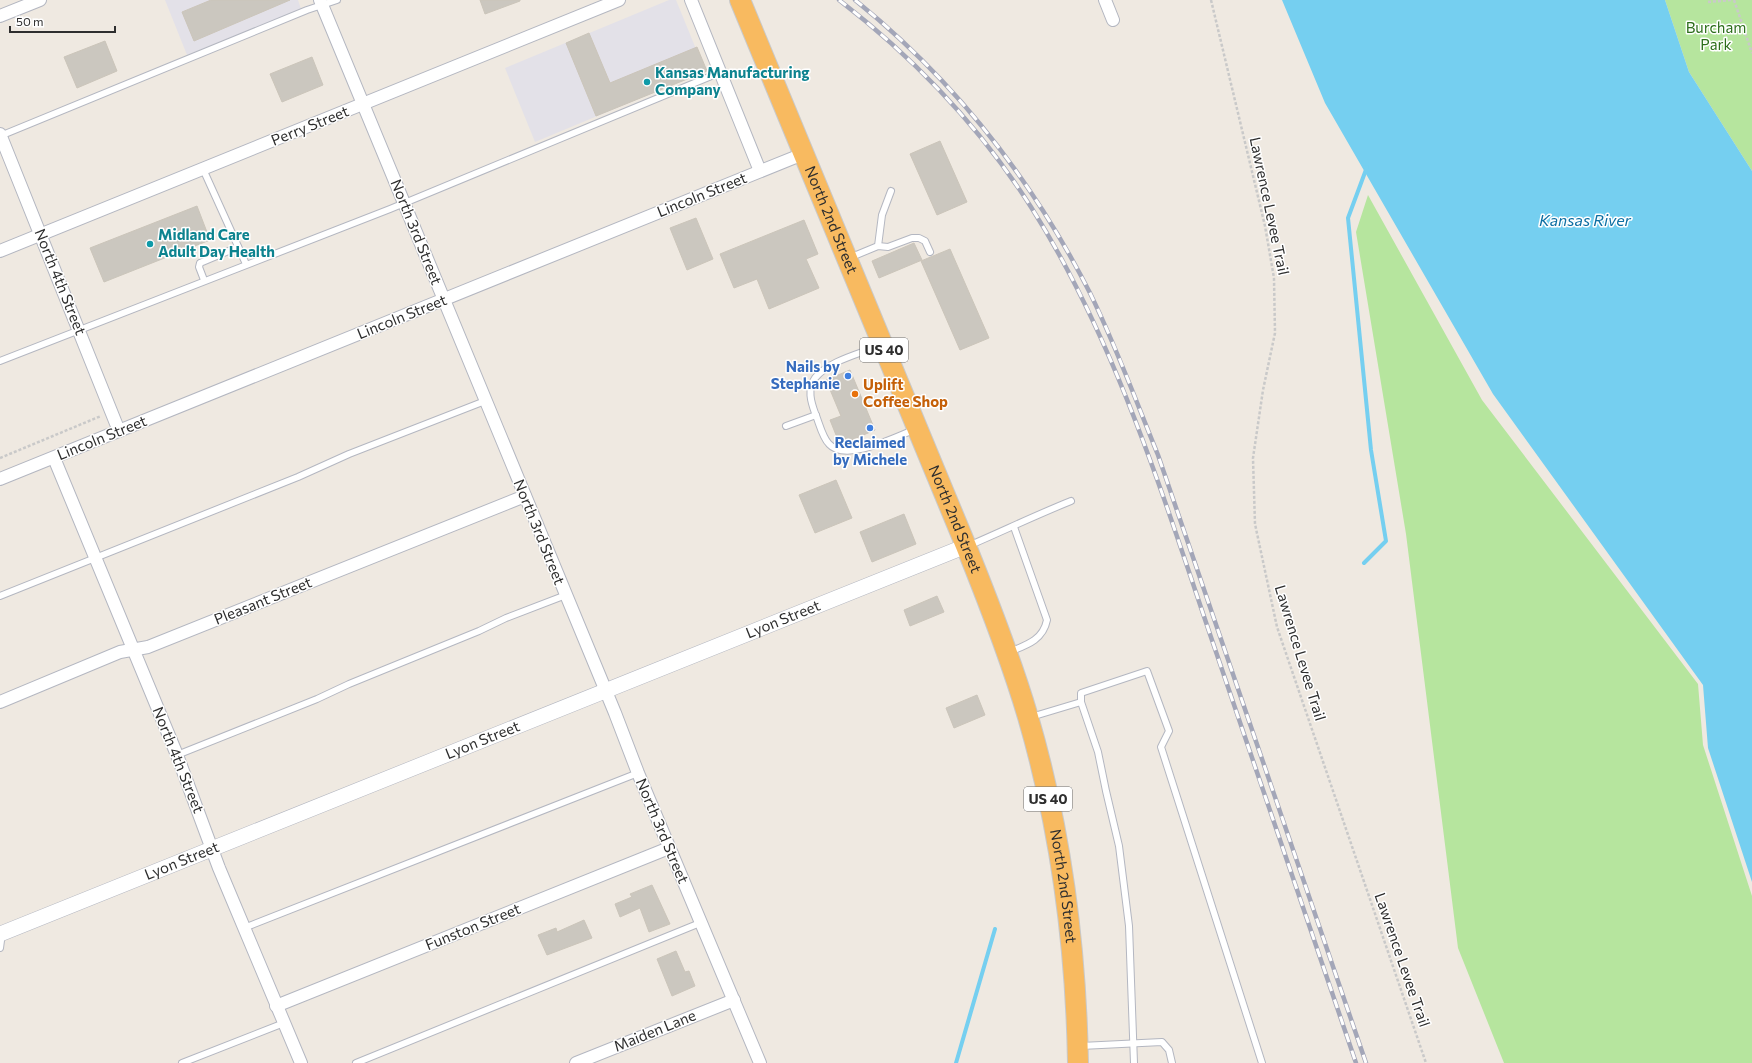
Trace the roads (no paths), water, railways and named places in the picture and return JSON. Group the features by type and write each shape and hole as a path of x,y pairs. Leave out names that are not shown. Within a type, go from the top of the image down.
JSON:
{"highway":[{"name":"North 2nd Street","path":"740,0 966,546 1007,653 1028,718 1060,857 1071,940 1078,1055"}],"street":[{"path":"0,16 40,0"},
{"name":"Perry Street","path":"0,251 620,0"},
{"path":"691,0 760,171"},
{"path":"1105,0 1113,20"},
{"name":"North 3rd Street","path":"321,3 700,923 760,1063"},
{"name":"North 4th Street","path":"0,136 119,431"},
{"name":"Lincoln Street","path":"0,479 803,154"},
{"name":"North 4th Street","path":"54,458 177,756 244,928 300,1063"},
{"name":"Pleasant Street","path":"0,702 120,652 148,647 525,496"},
{"name":"Lyon Street","path":"1,939 213,849 966,546"},
{"name":"Funston Street","path":"276,1006 670,848"},
{"name":"Maiden Lane","path":"576,1063 734,1000"}],"lane":[{"path":"0,136 321,3 336,0"},
{"path":"0,361 404,203 721,72"},
{"path":"203,169 246,264"},
{"path":"878,246 882,215 891,191"},
{"path":"846,259 878,246 888,247 912,238 919,238 925,241 930,252"},
{"path":"204,280 199,267 200,263 238,247"},
{"path":"882,345 832,365 815,379 810,394 816,415 828,443 841,450 870,447 917,428"},
{"path":"0,596 298,477 349,454 485,401"},
{"path":"786,426 816,415"},
{"path":"966,546 1014,527 1025,519 1071,501"},
{"path":"1007,653 1032,643 1045,630 1047,620 1014,527"},
{"path":"177,756 317,699 349,684 479,631 506,618 566,595"},
{"path":"1134,1063 1129,926 1120,846 1098,752 1081,702 1081,693 1147,671 1169,731 1161,747 1262,1063"},
{"path":"1028,718 1081,702"},
{"path":"244,928 638,773"},
{"path":"356,1063 700,923"},
{"path":"182,1063 284,1023"},
{"path":"1078,1055 1134,1044 1162,1042 1169,1050 1172,1063"}],"water":[{"name":"Kansas River","path":"1282,0 1665,0 1689,72 1752,171 1752,882 1708,748 1703,685 1493,394 1325,103"}],"waterway":[{"path":"1364,563 1386,541 1371,450 1348,218 1367,167"},
{"path":"956,1063 995,929"}],"railway":[{"path":"839,0 919,69 944,95 990,149 1031,207 1061,258 1088,311 1113,365 1135,420 1176,533 1356,1063"},
{"path":"855,0 891,31 925,64 958,98 988,134 1043,210 1090,293 1117,353 1158,455 1366,1063"}],"place":[{"name":"Kansas Manufacturing Company","path":"647,82"},
{"name":"Midland Care Adult Day Health","path":"150,244"},
{"name":"Nails by Stephanie","path":"848,376"},
{"name":"Uplift Coffee Shop","path":"855,394"},
{"name":"Reclaimed by Michele","path":"870,428"}],"park label":[{"name":"Burcham Park","path":"1716,36"}]}
